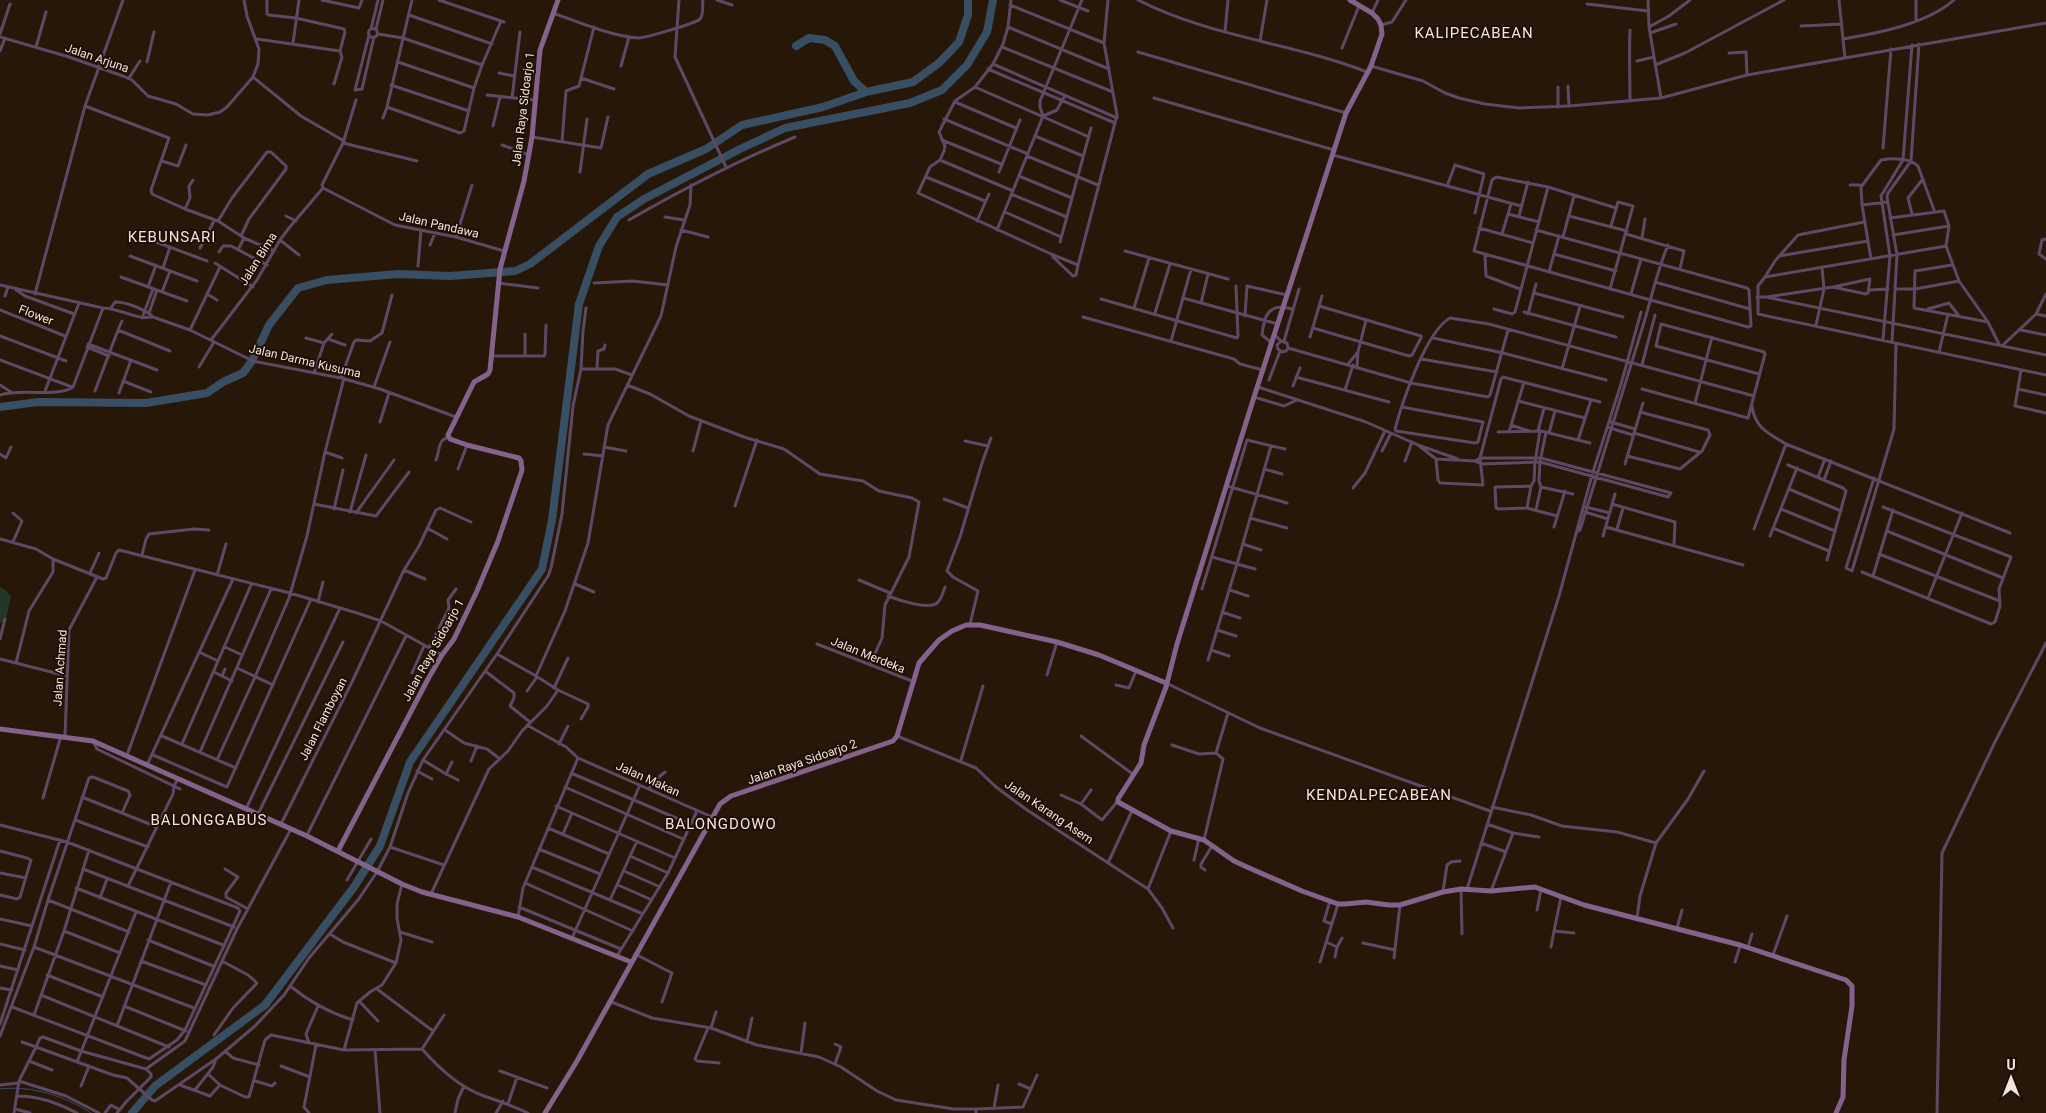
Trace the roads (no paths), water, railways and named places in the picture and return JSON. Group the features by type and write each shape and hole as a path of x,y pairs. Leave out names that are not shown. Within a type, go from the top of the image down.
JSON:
{"street":[{"path":"35,294 85,106 123,0"},
{"path":"244,0 247,16 257,39 259,59 253,77 301,116 343,142 417,161"},
{"path":"267,0 268,15 296,18 344,30 340,51 342,57 334,84"},
{"path":"293,43 299,0"},
{"path":"322,0 359,8 362,0"},
{"path":"378,0 356,90 362,89 374,37 378,34 403,38 482,66"},
{"path":"378,34 376,29 383,0"},
{"path":"383,118 412,0"},
{"path":"386,107 461,133 464,131 474,88 482,66 503,22 439,0"},
{"name":"Jalan Raya Sidoarjo 1","path":"504,251 521,195 529,155 540,50 558,0"},
{"path":"679,0 675,58 726,165"},
{"path":"553,13 594,27 644,38 656,33 677,29 700,18 703,0"},
{"path":"717,0 732,6"},
{"path":"1011,0 1008,27 1002,47 975,87 955,101 944,119 939,132 945,149 940,160 930,167 918,195 1078,265"},
{"path":"1060,0 1088,12"},
{"path":"997,230 1043,117 1040,105 1043,92 1082,0"},
{"path":"1051,254 1072,276 1076,275 1117,118 1104,43 1108,0"},
{"path":"1138,0 1200,25 1308,52 1368,72"},
{"path":"1225,32 1228,0"},
{"path":"1260,41 1267,0"},
{"path":"1061,795 1081,804 1102,820 1118,801 1141,764 1144,745 1166,684 1230,487 1254,397 1346,113 1371,66 1382,34 1381,25 1372,13 1350,0"},
{"path":"1372,13 1378,0"},
{"path":"1381,25 1392,22 1406,0"},
{"path":"1648,0 1649,27 1661,98"},
{"path":"1649,27 1669,16 1690,0"},
{"path":"1655,65 1685,53 1784,0"},
{"path":"1839,0 1844,58"},
{"path":"1916,0 1916,20"},
{"path":"1843,40 1884,31 1916,20 1939,11 1954,0"},
{"path":"0,35 10,4"},
{"path":"1587,4 1648,11"},
{"path":"1010,5 1104,43"},
{"path":"1342,48 1359,5"},
{"path":"36,48 46,12"},
{"path":"408,15 492,44"},
{"path":"1371,66 1423,81 1444,93 1459,98 1507,107 1569,106 1661,98 1747,75 2046,23"},
{"path":"1650,33 1676,24"},
{"path":"1801,26 1842,24"},
{"path":"562,142 566,91 578,88 594,27"},
{"path":"1008,27 1109,69"},
{"path":"371,29 376,29"},
{"path":"1630,30 1628,53 1631,68 1630,101"},
{"path":"147,62 154,32"},
{"path":"512,98 520,32"},
{"name":"Jalan Arjuna","path":"0,35 129,78 148,96 176,104 193,114 204,116 224,110 253,77"},
{"path":"370,35 374,37"},
{"path":"621,66 629,36"},
{"path":"0,51 5,38"},
{"path":"257,39 340,51"},
{"path":"1874,478 1846,568 1852,571 1894,429 1894,322 1897,255 1887,202 1888,193 1911,159 1919,44"},
{"path":"1883,340 1890,256 1881,196 1903,158 1912,46"},
{"path":"1002,47 1113,92"},
{"path":"1883,148 1891,49"},
{"path":"1138,52 1346,113"},
{"path":"1729,53 1746,52 1747,75"},
{"path":"1637,61 1654,57"},
{"path":"129,78 140,61"},
{"path":"398,62 474,88"},
{"path":"992,64 1117,118"},
{"path":"988,69 1115,123"},
{"path":"1910,72 1917,72"},
{"path":"499,73 514,76"},
{"path":"358,77 364,79"},
{"path":"581,78 614,88"},
{"path":"391,85 469,111"},
{"path":"1568,86 1569,106"},
{"path":"975,87 1089,137"},
{"path":"1558,88 1558,106"},
{"path":"487,95 535,100"},
{"path":"1043,117 1057,110 1065,95"},
{"path":"493,126 500,97"},
{"path":"1154,98 1479,196 1522,206"},
{"path":"323,188 322,185 343,142 356,100"},
{"path":"955,101 1016,128"},
{"path":"85,106 168,137 170,141 151,190 152,194 185,210 216,221 243,237 274,251"},
{"path":"532,137 602,148 608,117"},
{"path":"580,172 588,119"},
{"path":"944,119 1098,185"},
{"path":"999,172 1020,120"},
{"path":"1060,242 1091,128"},
{"path":"1035,136 1083,156"},
{"path":"629,220 726,165 795,137"},
{"path":"941,140 1001,164"},
{"path":"162,161 178,166 186,145"},
{"path":"502,145 529,155"},
{"path":"200,248 240,186 267,152 271,152 286,168 249,219 238,250"},
{"path":"1871,259 1860,192 1862,185 1881,160 1911,159 1918,166 1934,210"},
{"path":"940,160 1067,217"},
{"path":"1446,186 1454,166 1458,164 1484,174 1475,213"},
{"path":"1019,176 1072,198"},
{"path":"926,177 985,201"},
{"path":"1616,208 1548,187 1496,177 1492,180 1486,198 1474,251 1748,327 1751,325 1750,308 1758,286 1793,239 1802,233 1864,222"},
{"path":"1912,214 1908,198 1922,179"},
{"path":"185,210 190,198 189,186 193,180"},
{"path":"1519,216 1528,182"},
{"path":"456,237 472,185"},
{"path":"527,691 536,677 575,584 588,543 605,436 613,412 661,316 681,230 690,205 691,185"},
{"path":"1850,185 1862,185"},
{"path":"1494,309 1514,313 1548,187"},
{"name":"Jalan Bima","path":"199,367 212,341 253,287 280,240 323,188"},
{"name":"Jalan Pandawa","path":"323,188 389,222 456,237 504,251"},
{"path":"977,221 989,194"},
{"path":"1549,272 1574,196"},
{"path":"1610,226 1619,202 1633,206 1610,289"},
{"path":"1862,205 1887,202"},
{"path":"1502,235 1511,204"},
{"path":"1890,218 1934,210 1944,211 1948,226 1946,246 1959,282 1988,322 2001,345"},
{"path":"1005,212 1062,237"},
{"path":"1508,214 1539,222"},
{"path":"286,216 296,220"},
{"path":"665,216 684,220"},
{"path":"1569,216 1610,226 1684,251 1680,269"},
{"path":"1642,238 1645,219"},
{"path":"1894,236 1948,226"},
{"path":"1479,228 1533,243"},
{"path":"418,266 421,230"},
{"path":"681,230 708,237"},
{"path":"1536,230 1747,288 1754,299 1758,314 2046,375"},
{"path":"430,245 435,233"},
{"path":"140,236 206,261"},
{"path":"2046,239 2042,240 2039,254 2046,259"},
{"path":"280,240 299,254"},
{"path":"1779,256 1868,241"},
{"path":"1462,934 1464,889 1487,824 1538,664 1577,532 1580,530 1608,428 1652,300 1660,264 1668,245"},
{"path":"219,252 224,246 231,246 267,265"},
{"path":"1765,277 1946,246"},
{"path":"163,268 170,247"},
{"path":"436,460 437,450 443,439 448,436 474,382 489,373 498,283 504,251"},
{"path":"1125,251 1228,279"},
{"path":"1554,254 1616,271"},
{"path":"1485,255 1486,276 1520,289"},
{"path":"130,256 197,281"},
{"path":"1134,308 1149,258"},
{"path":"1631,294 1641,259"},
{"path":"215,264 253,287"},
{"path":"1155,313 1170,264"},
{"path":"148,287 156,265"},
{"path":"1952,265 1915,271 1914,308 1988,322"},
{"path":"190,330 220,267"},
{"path":"1816,326 1824,289 1822,268"},
{"path":"1171,341 1191,270"},
{"path":"162,292 170,271"},
{"path":"1200,303 1208,274"},
{"path":"121,276 187,301"},
{"path":"1754,299 1824,289 1868,278 1870,279 1869,290"},
{"path":"594,283 633,282 668,285"},
{"path":"1655,282 1750,308"},
{"path":"1895,289 1915,289 1959,282"},
{"path":"498,283 538,288"},
{"name":"Jalan Darma Kusuma","path":"0,284 35,294 111,308 142,318 153,316"},
{"path":"1536,284 1526,313 1616,337"},
{"path":"1236,286 1241,315"},
{"path":"1101,299 1237,338 1247,286 1287,295"},
{"path":"5,296 8,287"},
{"path":"1833,287 1866,294 1869,290 1888,289"},
{"name":"Flower","path":"16,289 25,296 74,314"},
{"path":"142,318 155,289"},
{"path":"147,318 155,289"},
{"path":"1269,380 1279,350 1277,344 1282,341 1299,289"},
{"path":"1534,293 1623,317"},
{"path":"207,294 217,300"},
{"path":"218,760 290,593 314,504 342,378 354,342 356,340 370,341 382,333 392,295"},
{"path":"1310,337 1322,296"},
{"path":"2001,345 2021,330 2036,314 2046,296"},
{"path":"1183,298 1278,324"},
{"path":"1766,298 1894,322 2046,355"},
{"name":"Jalan Darma Kusuma","path":"111,308 117,302 144,311 190,330 249,360 342,378 374,387 456,417"},
{"path":"45,391 79,303"},
{"path":"1927,310 1949,303 1960,317"},
{"path":"1272,343 1262,335 1265,320 1271,309 1284,306 1292,309"},
{"path":"1313,328 1411,356 1421,338 1319,306"},
{"path":"1562,369 1580,306"},
{"path":"0,395 11,392 64,391 73,387 103,308"},
{"path":"22,1042 113,1075 123,1076 152,1100 179,1085 216,1059 255,1026 290,986 309,958 358,900 390,847 417,771 423,760 497,654 544,583 551,568 562,514 573,406 582,369 583,330 586,308"},
{"name":"Flower","path":"0,310 65,336"},
{"path":"1610,422 1641,312"},
{"path":"1939,352 1948,314"},
{"path":"2036,314 2046,316"},
{"path":"1642,365 1655,315"},
{"path":"1083,317 1234,359 1240,364 1263,371"},
{"path":"1402,407 1483,422 1478,442 1396,431 1394,428 1402,407 1408,382 1432,338 1450,318 1488,324 1754,396"},
{"path":"1345,390 1355,366 1366,320"},
{"path":"95,391 122,321"},
{"path":"1642,389 1748,418 1754,396 1759,374 1764,352 1661,324 1655,345 1759,374"},
{"path":"492,356 546,354 546,325"},
{"path":"118,330 170,351"},
{"path":"1270,350 1286,351 1288,348 1408,382 1488,397 1503,353 1508,330"},
{"path":"2021,330 2046,335"},
{"path":"314,373 324,343 332,334"},
{"path":"524,356 525,334"},
{"path":"1275,335 1287,343 1288,348"},
{"path":"0,336 66,362"},
{"path":"1695,403 1712,337"},
{"path":"306,338 324,343"},
{"path":"1432,338 1503,353 1606,380"},
{"path":"328,339 345,346"},
{"path":"374,387 390,342"},
{"path":"598,369 598,351 604,349 605,345"},
{"path":"88,346 157,370"},
{"path":"1348,364 1358,352"},
{"path":"1421,359 1497,372"},
{"path":"0,360 73,387"},
{"path":"119,393 132,360"},
{"path":"1293,386 1300,368"},
{"path":"582,369 616,369 632,376"},
{"path":"2021,370 2015,406 2046,413"},
{"path":"1296,377 1389,402"},
{"path":"1436,459 1440,483 1482,486 1484,482 1480,458 1500,379 1505,377 1600,402"},
{"path":"123,381 151,392"},
{"path":"1509,432 1524,382"},
{"path":"0,384 11,392"},
{"path":"627,385 650,394 675,410 784,449 820,474 863,482 879,491 912,498 919,502 909,557 884,608 882,638 870,665"},
{"path":"1258,387 1366,422 1418,445 1449,454 1461,460"},
{"path":"2018,389 2046,395"},
{"path":"380,422 389,393"},
{"path":"1254,397 1284,406 1298,400"},
{"path":"1518,400 1585,418"},
{"path":"1578,440 1591,400"},
{"path":"1625,464 1644,403"},
{"path":"1752,403 1756,422 1772,436 1786,444 2010,533"},
{"path":"1528,508 1531,486 1534,482 1535,460 1544,408"},
{"path":"1536,510 1541,487 1539,482 1540,460 1547,432 1555,411"},
{"path":"1627,456 1680,469 1700,452 1710,434 1708,430 1640,412"},
{"path":"693,451 702,421"},
{"path":"1610,422 1634,433"},
{"path":"1511,426 1530,432"},
{"path":"1608,428 1634,433 1700,452"},
{"path":"1353,488 1365,473 1385,430"},
{"path":"1498,432 1539,431 1590,443"},
{"path":"1382,451 1391,433"},
{"name":"Jalan Raya Sidoarjo 1","path":"338,851 442,655 454,639 498,541 522,470 522,461 518,458 467,445 448,436"},
{"path":"897,736 911,681 921,659 939,640 970,621 978,590 953,577 947,571 960,537 991,438"},
{"path":"1244,439 1284,450"},
{"path":"735,506 757,440"},
{"path":"965,441 988,446"},
{"path":"1405,461 1412,442"},
{"path":"1754,529 1786,444"},
{"path":"458,469 467,445"},
{"path":"1418,445 1436,459 1475,461 1481,464 1535,460"},
{"path":"1208,660 1271,446"},
{"path":"0,454 6,458 11,447"},
{"path":"604,447 626,451"},
{"path":"325,452 342,458"},
{"path":"350,512 366,454"},
{"path":"584,454 602,456"},
{"path":"1475,461 1480,458 1540,460 1670,496 1670,491 1594,474"},
{"path":"1818,477 1825,459"},
{"path":"356,513 394,460"},
{"path":"1824,480 1832,462"},
{"path":"1788,465 1845,490 1827,560"},
{"path":"1770,536 1797,468"},
{"path":"334,509 343,470"},
{"path":"1264,470 1282,474"},
{"path":"314,504 376,516 409,472"},
{"path":"1534,482 1539,482"},
{"path":"1531,486 1497,486 1494,489 1497,509 1528,508 1557,516"},
{"path":"1230,487 1287,503"},
{"path":"1202,589 1230,487"},
{"path":"1541,487 1574,494"},
{"path":"1789,489 1841,511"},
{"path":"1554,527 1565,491"},
{"path":"1603,536 1615,494"},
{"path":"944,499 968,508"},
{"path":"1612,504 1675,522 1674,545"},
{"path":"1862,572 1991,624 1995,622 2000,601 1999,589 2010,557 1884,506"},
{"path":"1585,507 1610,513"},
{"name":"Jalan Flamboyan","path":"280,825 381,621 404,570 436,510 439,508 471,522"},
{"path":"1616,529 1622,508"},
{"path":"1781,509 1835,530"},
{"path":"1872,576 1893,510"},
{"path":"1584,512 1608,519"},
{"path":"13,513 22,521 13,542"},
{"path":"1928,598 1962,513"},
{"path":"1250,518 1287,528"},
{"path":"1860,523 1866,525"},
{"path":"1606,527 1743,565"},
{"path":"427,528 447,539"},
{"path":"1773,528 1829,551"},
{"path":"142,555 148,534 194,529 209,530"},
{"path":"1886,531 2003,578"},
{"path":"0,539 36,549 53,559 106,578 117,551 142,555 290,593 381,621 442,655"},
{"path":"218,575 226,544"},
{"path":"1243,544 1261,550"},
{"path":"90,573 99,554"},
{"path":"1880,554 2000,601"},
{"path":"1212,557 1255,569"},
{"path":"16,663 29,611 52,572 53,559"},
{"path":"128,755 196,570"},
{"path":"404,570 425,579"},
{"name":"Jalan Achmad","path":"43,798 64,736 69,630 97,576"},
{"path":"147,765 233,579"},
{"path":"859,580 889,595 916,604 934,605 938,602 945,587"},
{"path":"318,602 323,582"},
{"path":"182,744 252,584"},
{"path":"575,584 594,592"},
{"path":"200,752 271,589"},
{"path":"429,648 449,608 448,600 456,589"},
{"path":"1230,590 1248,596"},
{"path":"153,755 226,788 311,600"},
{"path":"246,809 340,608"},
{"path":"1222,612 1240,618"},
{"path":"0,639 5,619"},
{"path":"970,621 980,625 1057,642 1108,658 1260,728 1491,809 1531,815 1562,826 1617,832 1656,843"},
{"path":"1217,630 1236,636"},
{"path":"307,836 406,636"},
{"path":"258,815 343,642"},
{"path":"1047,675 1057,642"},
{"path":"1937,1113 1942,853 1994,742 2046,643"},
{"name":"Jalan Merdeka","path":"817,644 911,681"},
{"path":"412,673 424,646"},
{"path":"225,647 242,655"},
{"path":"1211,650 1229,656"},
{"path":"199,652 218,661"},
{"path":"497,654 556,689 588,704 580,719"},
{"path":"430,895 489,769 508,751 530,722 547,706 568,658"},
{"path":"0,659 66,676"},
{"path":"237,668 272,685"},
{"path":"222,676 225,669"},
{"path":"1116,685 1129,688 1136,670"},
{"path":"485,671 514,693 510,706 530,722"},
{"path":"214,672 232,681"},
{"path":"962,760 982,686"},
{"path":"1216,753 1228,713"},
{"name":"Jalan Makan","path":"527,726 568,748 578,758 711,816"},
{"path":"559,744 568,726"},
{"path":"0,729 93,741 307,836 402,884 430,895 518,917 628,960"},
{"path":"445,730 460,740 487,749 500,759"},
{"path":"162,736 236,768"},
{"name":"Jalan Karang Asem","path":"897,736 962,760 978,769 996,787 1027,810 1148,889 1162,908 1173,928"},
{"name":"Jalan Raya Sidoarjo 2","path":"545,1113 560,1090 628,960 635,954 711,816 720,804 730,796 889,743 897,736"},
{"path":"1081,736 1134,775"},
{"path":"93,741 96,749 180,789"},
{"path":"1172,745 1199,754 1216,753 1221,756 1223,761 1202,839 1194,860"},
{"path":"471,761 477,746"},
{"path":"518,917 519,907 532,867 556,806 578,758"},
{"path":"423,760 458,780"},
{"path":"446,774 452,762"},
{"path":"1637,918 1640,896 1656,843 1688,799 1704,770"},
{"path":"417,771 432,779"},
{"path":"649,789 651,784 665,772"},
{"path":"571,773 690,824"},
{"path":"0,1036 34,948 82,797 91,777 127,790 130,795 122,814"},
{"path":"128,886 173,794 174,786 181,780"},
{"path":"173,794 180,789 181,780"},
{"path":"572,938 640,785"},
{"path":"565,787 683,840"},
{"path":"1081,804 1091,790"},
{"path":"82,797 157,828"},
{"path":"1118,801 1132,811 1171,831 1202,839 1240,864 1338,904 1366,902 1388,906 1400,905 1443,892 1464,889 1491,892 1529,887 1541,889 1584,905 1740,945 1846,980 1852,988 1852,1006 1844,1060 1843,1097 1836,1113"},
{"path":"556,806 675,858"},
{"path":"617,956 668,873 696,813 696,809"},
{"path":"1108,863 1132,811"},
{"path":"563,834 572,813"},
{"path":"75,820 148,847"},
{"path":"1487,824 1512,833 1539,837"},
{"path":"0,825 67,842 240,909 222,961 183,1044 146,1069"},
{"path":"548,828 608,854"},
{"path":"149,1059 179,1039 185,1030 223,946 248,909 290,829"},
{"path":"1148,889 1171,831"},
{"path":"1491,892 1512,833"},
{"path":"347,880 371,839"},
{"path":"0,1024 60,840"},
{"path":"610,900 637,841"},
{"path":"1480,843 1506,852"},
{"path":"1205,870 1201,867 1201,864 1212,846"},
{"path":"390,847 444,865"},
{"path":"539,849 600,874"},
{"path":"34,1015 71,909 89,850"},
{"path":"0,851 30,858 19,898 0,895"},
{"path":"630,856 668,873"},
{"path":"1443,892 1447,865 1451,862 1460,861"},
{"path":"532,867 643,914"},
{"path":"83,869 235,928"},
{"path":"225,869 238,877 226,893 226,897 248,909"},
{"path":"624,871 660,887"},
{"path":"0,873 26,878"},
{"path":"100,898 108,879"},
{"path":"117,1026 171,882"},
{"path":"526,883 633,931"},
{"path":"344,1050 358,1002 388,978 400,951 397,904 402,884"},
{"path":"618,885 652,900"},
{"path":"76,888 223,946"},
{"path":"1537,910 1541,889"},
{"path":"1551,947 1561,896"},
{"path":"48,900 129,932"},
{"path":"1330,901 1324,921 1332,924"},
{"path":"1320,962 1338,904"},
{"path":"1394,958 1400,905"},
{"path":"519,907 622,949"},
{"path":"1677,928 1682,910"},
{"path":"77,1062 136,912"},
{"path":"1626,923 1627,916"},
{"path":"1773,955 1786,916"},
{"path":"0,919 32,926"},
{"path":"64,930 120,953"},
{"path":"1554,931 1574,933"},
{"path":"400,932 432,942"},
{"path":"330,934 343,942 396,962"},
{"path":"1748,948 1752,934"},
{"path":"1334,957 1342,938"},
{"path":"148,940 213,966"},
{"path":"1326,942 1338,947"},
{"path":"1363,943 1395,950"},
{"path":"0,944 25,950"},
{"path":"1735,962 1740,945"},
{"path":"34,948 194,1008"},
{"path":"635,954 672,973 662,1002"},
{"path":"141,960 210,987"},
{"path":"214,1035 233,1008 257,983 222,961"},
{"path":"0,966 18,970"},
{"path":"48,976 103,997"},
{"path":"290,986 332,1014 354,1020"},
{"path":"0,988 12,990"},
{"path":"376,989 434,1031"},
{"path":"41,995 169,1047"},
{"path":"608,1001 652,1018 709,1028 747,1042 819,1057 835,1064 877,1091 896,1100 976,1111 1023,1107 1037,1075"},
{"path":"358,1002 378,1022"},
{"path":"124,1006 189,1032"},
{"path":"308,1043 306,1034 318,1006"},
{"path":"12,1007 149,1059 154,1064"},
{"path":"0,1009 6,1010"},
{"path":"716,1012 695,1059 697,1061 719,1064"},
{"path":"422,1049 444,1015"},
{"path":"747,1042 752,1018"},
{"path":"801,1053 805,1023"},
{"path":"208,1074 220,1085 248,1097 255,1081 265,1040 271,1035 344,1050 422,1049 438,1066 464,1086 483,1096 503,1101 528,1113"},
{"path":"30,1113 14,1111 18,1095 18,1083 40,1038 43,1037 81,1051 146,1069 151,1074 151,1077 140,1090 119,1111 111,1105 105,1113"},
{"path":"835,1044 841,1047 835,1064"},
{"path":"309,1113 304,1107 316,1045"},
{"path":"375,1050 380,1113"},
{"path":"226,1051 233,1058 259,1065"},
{"path":"195,1090 214,1066 216,1059"},
{"path":"29,1061 52,1070"},
{"path":"81,1086 89,1066"},
{"path":"281,1066 310,1078"},
{"path":"500,1071 547,1088"},
{"path":"508,1104 517,1077"},
{"path":"255,1081 272,1086 275,1083"},
{"path":"0,1085 18,1083 66,1096 98,1113"},
{"path":"1019,1084 1031,1089"},
{"path":"179,1085 211,1096 220,1085"},
{"path":"994,1108 998,1085"},
{"path":"455,1113 458,1099 464,1086"},
{"path":"18,1095 34,1096 77,1113"},
{"path":"496,1113 503,1101"}],"waterway":[{"path":"0,407 38,402 146,403 207,393 223,382 243,373 252,361 269,325 298,288 327,280 398,274 450,276 515,271 530,264 648,174 706,149 742,125 823,107 866,92 913,82 939,63 959,42 968,15 968,0"},
{"path":"132,1113 155,1086 265,1005 354,887 380,846 410,762 542,569 552,520 579,304 599,246 617,217 644,199 785,128 910,103 942,90 967,65 987,32 993,0"},
{"path":"796,46 809,38 825,40 835,46 854,81 866,92"},
{"path":"0,1089 36,1090 59,1097 91,1113"}],"district":[{"name":"KALIPECABEAN","path":"1474,33"},
{"name":"KEBUNSARI","path":"172,237"},
{"name":"KENDALPECABEAN","path":"1379,795"},
{"name":"BALONGGABUS","path":"209,820"},
{"name":"BALONGDOWO","path":"721,824"}]}
